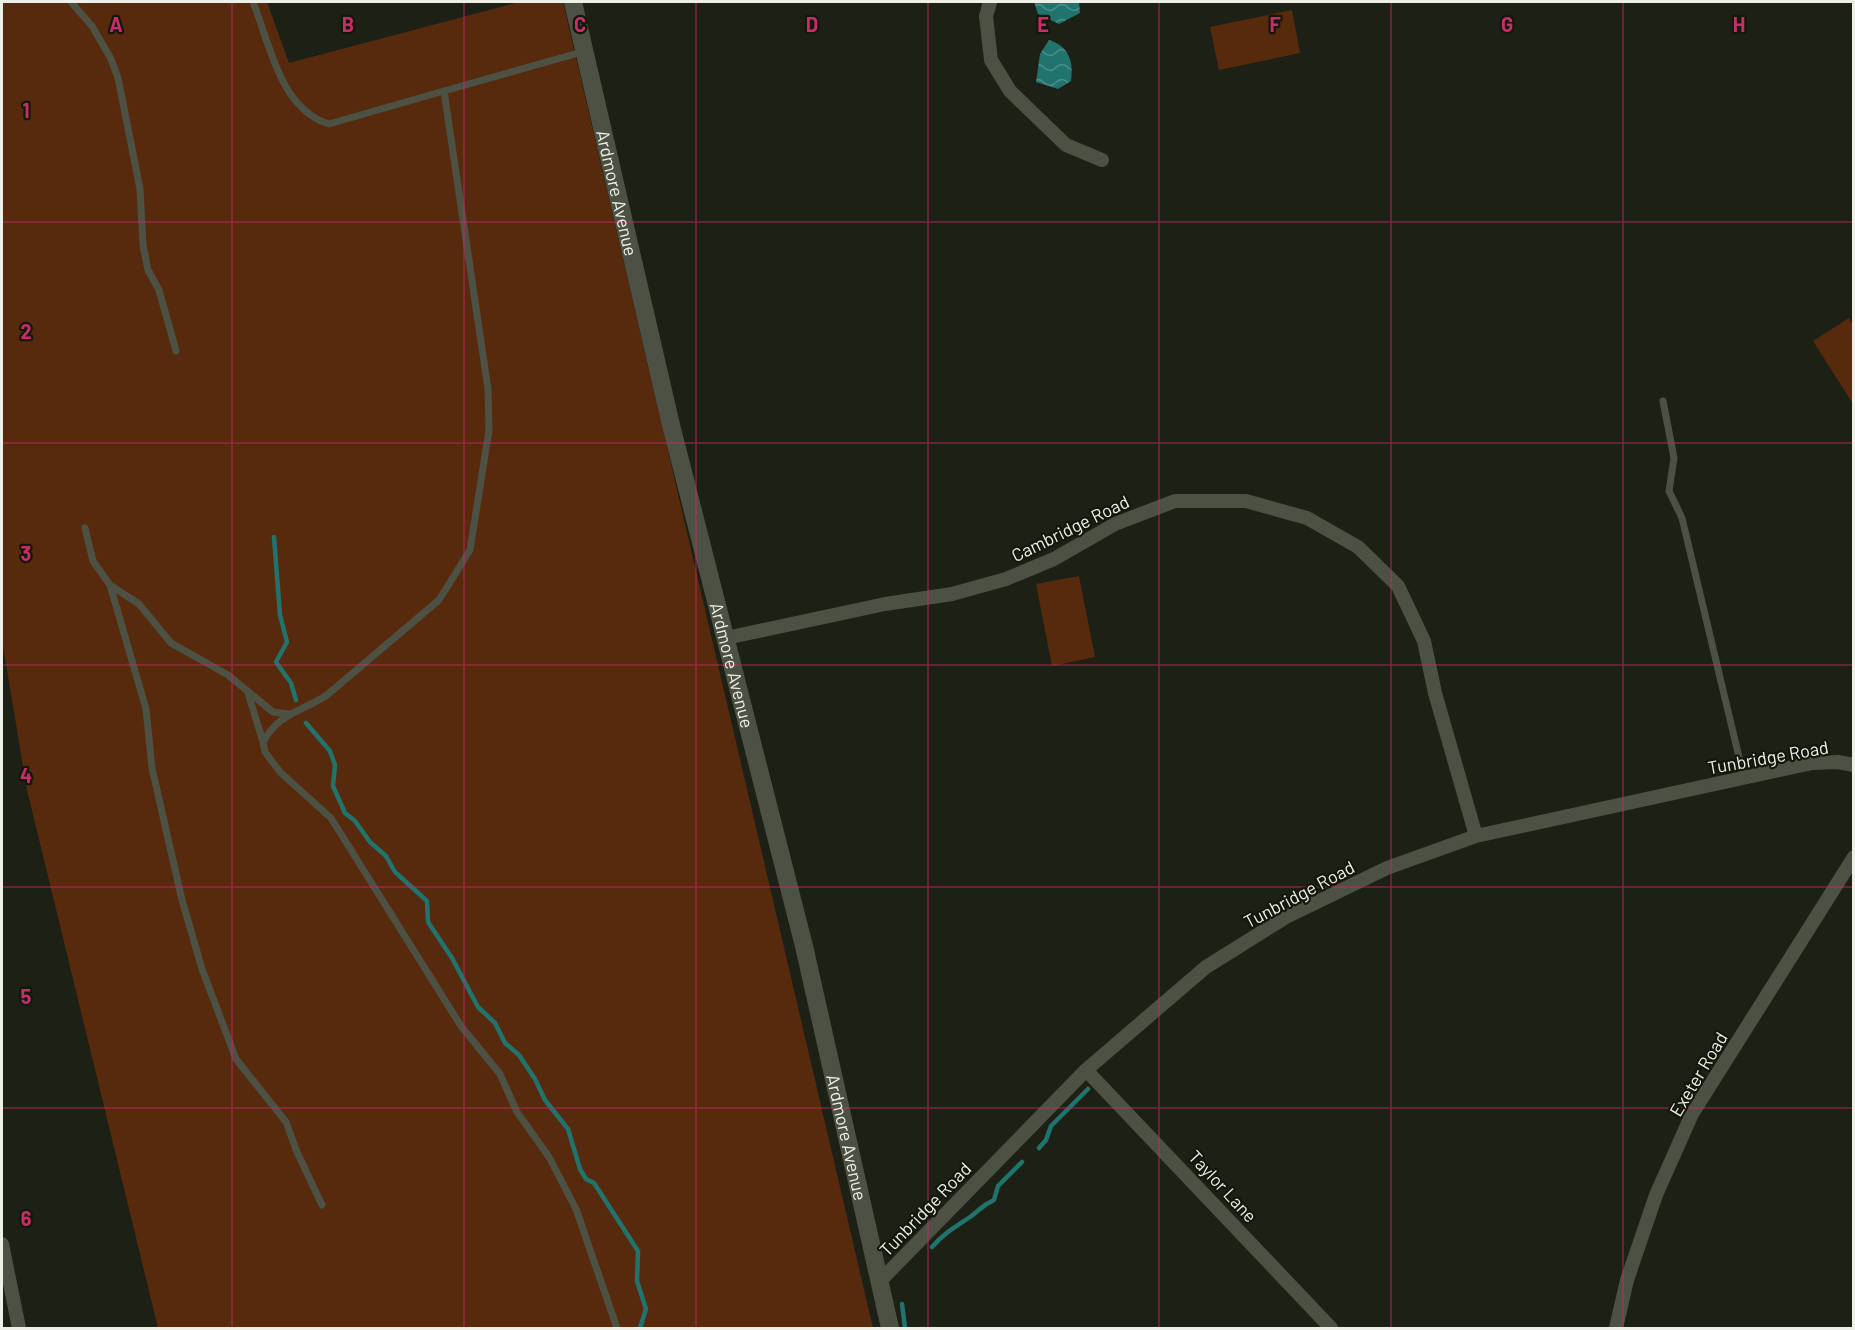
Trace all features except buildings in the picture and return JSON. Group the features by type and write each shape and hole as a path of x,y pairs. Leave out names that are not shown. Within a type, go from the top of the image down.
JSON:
{"street":[{"name":"Ardmore Avenue","path":"573,2 638,284 804,946 890,1329"},
{"path":"990,2 986,16 991,60 1010,91 1066,145 1102,160"},
{"name":"Cambridge Road","path":"726,638 885,604 952,594 1006,579 1054,559 1115,524 1175,501 1246,501 1307,518 1359,547 1398,586 1424,641 1435,693 1476,836"},
{"name":"Tunbridge Road","path":"880,1281 1086,1070 1206,967 1286,917 1387,868 1476,836 1812,763 1838,762 1854,765"},
{"name":"Exeter Road","path":"1616,1329 1627,1280 1656,1195 1692,1114 1854,857"},
{"name":"Taylor Lane","path":"1086,1070 1331,1329"},
{"path":"2,1244 19,1329"}],"lane":[{"path":"71,2 92,26 111,59 118,78 140,189 143,245 148,270 159,290 176,351"},
{"path":"253,2 282,81 299,105 314,119 329,124 575,54"},
{"path":"263,742 272,726 289,714 309,707 327,695 439,600 470,550 489,430 488,389 444,91"},
{"path":"1663,401 1674,458 1669,491 1682,518 1744,778"},
{"path":"85,528 93,561 110,585 146,709 152,768 182,900 202,969 236,1059 286,1122 297,1152 322,1205"},
{"path":"110,585 139,604 171,644 228,675 273,712 289,714"},
{"path":"247,690 256,713 265,752 280,772 331,818 461,1026 500,1074 517,1112 549,1157 576,1209 617,1329"}],"shaded area":[{"path":"2,2 267,2 289,63 519,2 563,2 873,1328 158,1328 27,790 2,640"},
{"path":"1292,10 1300,53 1219,70 1210,27"},
{"path":"1849,318 1853,325 1853,404 1813,341"},
{"path":"1079,576 1095,657 1052,666 1036,584"}],"water":[{"path":"1034,2 1079,2 1080,13 1059,24 1038,14"},
{"path":"1049,40 1061,46 1071,61 1071,81 1058,89 1036,82 1040,54"}],"waterway":[{"path":"274,537 280,615 287,642 276,662 291,683 296,700"},
{"path":"306,723 330,751 335,765 333,786 345,813 355,821 370,842 386,856 395,872 427,901 428,922 452,958 478,1007 495,1023 505,1043 519,1055 535,1079 545,1100 568,1129 580,1169 586,1179 594,1183 638,1251 637,1281 646,1309 640,1328"},
{"path":"1039,1148 1046,1140 1051,1126 1088,1089"},
{"path":"932,1247 950,1230 994,1200 998,1186 1022,1162"},
{"path":"902,1304 905,1328"}]}
